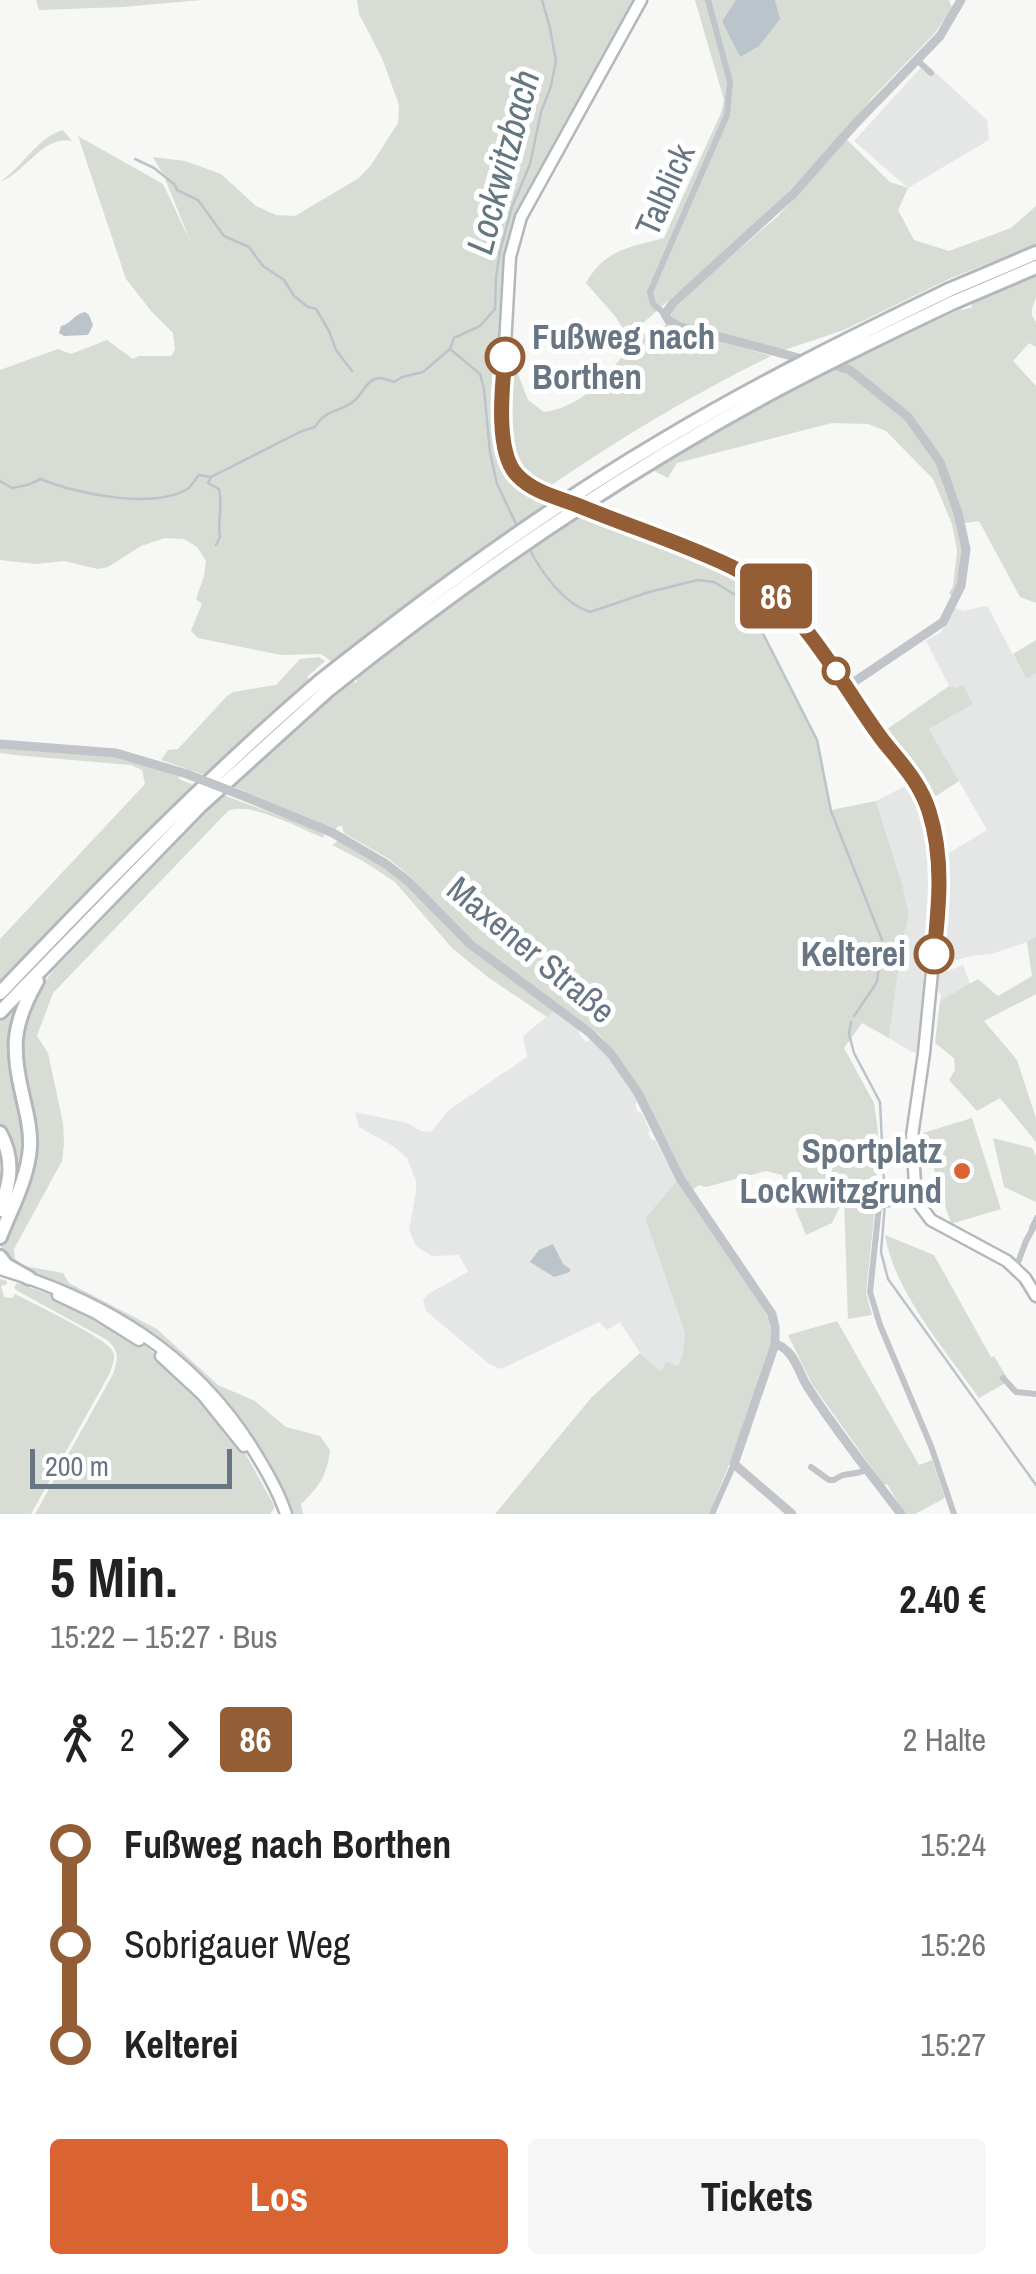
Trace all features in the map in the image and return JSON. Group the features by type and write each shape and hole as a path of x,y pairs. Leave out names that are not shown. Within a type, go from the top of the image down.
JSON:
{"highway":[{"path":"0,993 144,843 257,735 323,686 510,554 629,476 754,402 1036,253"},
{"path":"951,296 1036,266"},
{"path":"0,1012 323,686"},
{"path":"0,1237 30,1152 30,1130 14,1044 17,1022 49,960"},
{"path":"0,1133 11,1169 0,1210"},
{"path":"0,1257 6,1266 28,1278"}],"main road":[{"path":"640,0 521,217 510,257 508,286 503,431 508,462 515,473 540,492 718,561 760,584 788,609 914,778 929,811 940,890 912,1136 916,1200 932,1220 998,1254 1016,1268 1036,1296"},
{"path":"0,1273 28,1278 74,1295 112,1314 178,1362 240,1428 260,1461 283,1514"},
{"path":"0,1273 96,1313 153,1349 203,1394 244,1447 283,1514"}],"street":[{"name":"Talblick","path":"665,314 653,304 650,292 728,115 730,82 708,0"},
{"path":"848,686 936,628 956,598 966,549 940,462 908,417 850,370 679,326 668,321 665,314 793,194 940,36 960,0"},
{"path":"918,60 931,73"},
{"name":"Maxener Straße","path":"0,744 116,752 187,774 333,833 408,881 470,944 576,1021 611,1054 638,1094 680,1178 772,1314 775,1344 789,1351 806,1385 900,1514"},
{"path":"916,1200 879,1206 870,1292 954,1514"},
{"path":"1016,1268 1036,1223"},
{"path":"712,1514 734,1464 775,1344"},
{"path":"1003,1378 1016,1392 1036,1394"},
{"path":"734,1464 792,1514"},
{"path":"811,1467 829,1480 866,1470"}],"shaded area":[{"path":"36,0 202,0 39,10"},
{"path":"357,0 637,0 506,257 499,424 512,474 731,571 759,588 748,603 817,740 831,810 876,801 909,915 889,1038 862,1023 844,1048 874,1103 878,1131 866,1293 872,1315 848,1319 844,1199 832,1223 806,1235 782,1175 766,1171 706,1187 699,1185 692,1190 600,1035 489,954 456,926 412,878 389,859 344,833 342,826 334,830 233,786 331,695 334,697 357,680 321,654 281,655 198,638 191,631 202,604 196,599 206,561 197,547 184,539 165,538 141,546 98,569 64,561 36,564 0,560 0,370 58,349 71,354 107,340 133,359 171,356 175,350 173,333 126,279 78,136 163,184 191,243 153,157 185,161 221,174 256,206 276,215 295,216 359,178 398,123 399,105 382,58 359,14"},
{"path":"695,0 736,0 722,21 779,19 775,0 949,0 952,8 934,34 768,214 628,336 586,283 610,257 629,247 664,238 721,113 724,100"},
{"path":"736,0 775,0 780,19 759,46 740,57 722,21"},
{"path":"925,63 987,120 989,140 908,188 854,141"},
{"path":"63,130 72,141 43,149 0,182 46,139"},
{"path":"847,140 890,182 908,188 898,210 914,240 949,251 1011,228 1036,206 1036,244 951,278 844,330 781,351 672,319 676,304 778,216"},
{"path":"1036,276 1032,313 1036,347 1029,343 1013,361 1036,386 1036,603 1020,597 979,521 959,524 963,547 956,592 954,596 949,594 957,551 952,524 933,479 886,431 868,424 832,423 677,463 668,478 643,465 833,362 856,359"},
{"path":"85,312 93,325 88,335 59,333 61,326"},
{"path":"667,325 771,356 656,418 547,488 519,471 506,436 507,367 517,371 528,400 544,412 560,408 575,402 599,383 641,333 647,335 653,328"},
{"path":"984,606 1025,678 1036,673 1036,936 991,954 938,966 944,856 987,830 929,729 973,704 949,686 926,641 941,632 955,608 964,611"},
{"path":"1036,640 1036,673 1026,679 1013,654"},
{"path":"319,657 325,661 309,679 205,775 161,760 168,750 178,749 233,692 276,685 300,659"},
{"path":"963,685 973,704 929,729 959,781 930,800 925,786 883,732 949,686"},
{"path":"0,747 125,759 179,776 193,785 0,982 0,939 145,784 142,770 131,765 14,755 0,753"},
{"path":"911,783 924,812 935,873 918,1053 889,1038 909,915 876,801"},
{"path":"223,795 323,832 324,838 262,813 228,811 53,993 37,1036 48,1053 63,1123 62,1161 14,1249 15,1259 24,1266 63,1273 69,1283 157,1329 218,1385 255,1401 286,1427 320,1436 330,1450 329,1459 321,1480 301,1504 303,1514 291,1514 279,1485 188,1365 157,1339 100,1303 13,1267 1,1246 30,1162 17,1045 33,996"},
{"path":"339,840 358,848 404,882 465,945 555,1010 547,1017 489,978 452,948 395,882 332,845"},
{"path":"1036,936 1036,994 984,1021 1017,1060 1036,1118 1036,1142 1000,1098 977,1111 949,1080 955,1070 954,1058 935,1043 940,1001 978,979 998,996 1032,976 1027,942"},
{"path":"963,965 970,984 940,1001 937,975"},
{"path":"19,1003 14,1022 27,1130 22,1169 0,1222 10,1195 7,1135 0,1125 0,1022"},
{"path":"555,1010 579,1029 586,1042 592,1039 608,1055 633,1093 648,1133 677,1181 645,1218 685,1333 677,1367 660,1371 640,1353 620,1322 607,1330 599,1322 501,1369 489,1364 426,1311 423,1300 428,1294 468,1272 459,1255 432,1256 416,1246 409,1230 416,1181 407,1158 359,1127 355,1112 431,1132 449,1110 527,1057 523,1036"},
{"name":"Sportplatz Lockwitzgrund","path":"972,1118 1001,1209 951,1224 923,1133"},
{"path":"993,1138 1032,1148 1036,1156 1036,1202 1004,1187"},
{"path":"677,1181 769,1318 771,1341 709,1514 495,1514 591,1398 640,1353 660,1371 667,1362 678,1366 685,1333 645,1218"},
{"path":"885,1235 934,1255 991,1357 1009,1381 979,1398 910,1299"},
{"path":"553,1244 570,1269 554,1277 530,1262 539,1250"},
{"path":"0,1279 7,1281 1,1286 4,1297 12,1298 15,1294 67,1320 106,1344 114,1355 110,1373 31,1514 0,1514"},
{"path":"17,1283 54,1296 141,1343 172,1367 240,1444 275,1507 270,1514 35,1514 113,1374 117,1356 107,1340 16,1290"},
{"path":"837,1321 919,1465 932,1460 945,1498 915,1514 905,1514 812,1384 788,1335"}],"waterway":[{"name":"Lockwitzbach","path":"518,528 497,484 480,374 450,349 454,338 480,326 495,309 500,251 530,164 556,61 542,0"},
{"path":"135,159 154,168 177,190 198,200 224,236 249,247 263,266 284,280 294,296 316,309 336,350 352,371"},
{"path":"0,481 12,488 41,479 74,490 136,499 174,495 189,488 199,475 211,477 315,427 324,417 355,400 374,379 394,382 423,372 450,349"},
{"path":"211,477 208,483 219,489 220,495 220,537 216,545"},
{"name":"Lockwitzbach","path":"529,548 554,586 571,602 590,612 698,580 714,582 747,602 817,740 831,811 882,940 877,982 854,1016"},
{"name":"Lockwitzbach","path":"851,1022 849,1034 854,1053 880,1102 885,1203 881,1252 888,1279 1036,1485"},
{"path":"1030,1228 1036,1216"}],"bus line":[{"name":"86","path":"505,357 503,431 508,462 515,473 540,492 750,576 788,609 848,686 883,740 914,778 929,811 940,890 934,954"}],"place":[{"name":"Fußweg nach Borthen","path":"505,357"},
{"name":"Kelterei","path":"934,954"},
{"name":"Sportplatz Lockwitzgrund","path":"962,1171"}]}
